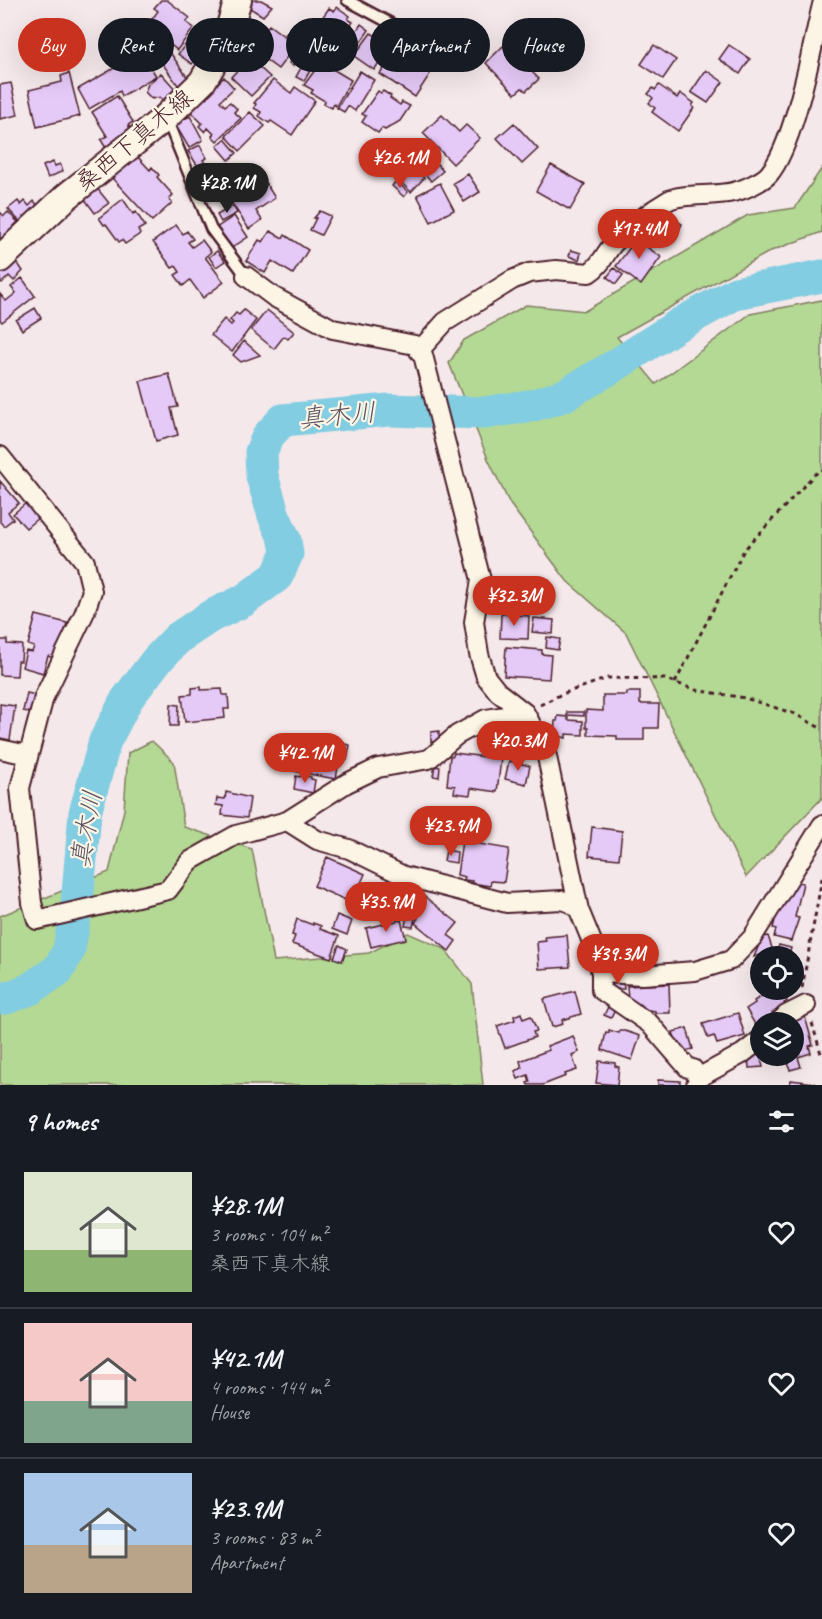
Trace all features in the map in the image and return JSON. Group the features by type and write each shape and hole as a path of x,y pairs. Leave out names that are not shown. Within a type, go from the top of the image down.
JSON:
{"main road":[{"name":"桑西下真木線","path":"0,259 66,197 166,117 202,82 224,45 238,0"}],"street":[{"path":"419,351 445,322 512,280 529,273 556,270 589,273 603,261 613,244 649,213 673,198 738,191 768,175 787,139 822,5"},
{"path":"246,276 274,297 333,329 415,345 423,355 481,580 474,621 479,654 486,677 498,692 525,713 546,752 579,910 597,954 601,973 601,990 650,1024 688,1068 693,1069 698,1082 750,1048"},
{"path":"0,456 85,562 92,591 84,614 44,697 20,788 32,903 37,920 168,890 190,861 236,835 287,821 347,783 378,768 429,759 457,735 486,718 525,713"},
{"path":"0,749 28,755"},
{"path":"287,821 318,840 349,849 404,876 507,903 562,900 571,903 579,910"},
{"path":"601,973 643,975 695,971 731,960 752,938 822,825"},
{"path":"792,1012 806,1005"}],"lane":[{"path":"347,0 381,18"},
{"path":"166,117 211,229 246,276"}],"path":[{"path":"675,683 744,550 814,475 822,470"},
{"path":"525,713 562,694 608,678 664,679 696,690 744,698 795,714 822,729"},
{"path":"822,878 802,991 822,1057"}],"green space":[{"path":"822,168 822,232 771,251 617,337 656,384 750,314 822,300 822,798 746,877 626,633 567,581 510,504 488,459 449,363 464,340 526,305 585,311 748,215 795,208"},
{"path":"152,741 174,762 184,827 252,849 274,961 369,953 408,933 445,949 472,984 483,1085 0,1085 0,916 109,872 124,810 128,753"}],"building":[{"path":"161,0 167,0 190,18 186,18 186,38 177,50 174,48 174,18 153,18 158,11 154,8"},
{"path":"252,0 261,0 272,6 263,16 248,7"},
{"path":"337,7 350,16 349,18 322,18 329,8 334,11"},
{"path":"361,24 369,30 358,46 358,28"},
{"path":"274,29 284,36 286,33 286,58 278,69 274,66"},
{"path":"370,34 370,67 358,59 358,51"},
{"path":"186,44 186,60 178,54"},
{"path":"654,45 676,60 663,79 641,64"},
{"path":"729,45 750,59 740,74 719,59"},
{"path":"502,47 502,72 532,72 539,79 526,91 522,88 515,94 490,67 490,59"},
{"path":"174,58 190,81 180,88 168,72 174,72"},
{"path":"706,70 723,82 708,103 691,92"},
{"path":"360,71 374,80 355,111 348,106 344,112 337,108"},
{"path":"107,72 154,72 156,76 122,96 120,91 89,109 78,89"},
{"path":"236,72 264,72 270,77 251,96 231,77"},
{"path":"299,72 309,72 304,81 296,77"},
{"path":"314,72 338,72 351,80 336,106 334,104 332,108 324,104 325,101 311,93 313,90 304,85"},
{"path":"381,72 427,72 430,74 415,97 380,74"},
{"path":"69,73 80,116 37,127 29,90 62,82 61,76"},
{"path":"161,73 177,91 166,106 160,97 152,99 145,92 148,84"},
{"path":"224,77 234,88 220,101 225,106 230,102 237,109 234,112 241,118 217,141 208,128 205,132 199,126 202,123 190,111"},
{"path":"273,80 291,93 295,87 315,101 292,135 259,116 261,112 254,108 256,104 254,103"},
{"path":"11,83 18,115 0,119 0,85"},
{"path":"659,85 677,98 680,93 694,103 692,106 694,108 678,131 652,112 655,108 649,103 653,98 648,94"},
{"path":"378,91 391,96 390,98 400,105 402,102 410,106 400,121 385,130 382,128 378,133 362,122 366,116 362,114"},
{"path":"117,96 133,122 128,125 133,133 107,150 101,140 107,136 92,112"},
{"path":"250,112 265,126 240,151 226,136"},
{"path":"442,115 459,132 466,125 480,138 453,164 423,133"},
{"path":"190,116 203,140 189,148 175,124"},
{"path":"514,123 538,149 522,164 497,138"},
{"path":"225,139 237,153 229,160 217,146"},
{"path":"390,143 424,178 411,192 389,171 385,175 374,164 373,161"},
{"path":"200,145 207,158 203,160 206,164 199,168 188,151"},
{"path":"136,155 150,170 152,167 159,175 157,177 173,195 169,199 172,203 152,221 112,178"},
{"path":"431,157 443,171 431,181 419,167"},
{"path":"53,162 55,166 60,164 63,171 48,178 43,166"},
{"path":"551,165 585,184 570,210 536,191"},
{"path":"260,174 275,198 256,211 262,220 249,229 222,189 242,176 246,184"},
{"path":"468,174 480,192 464,202 453,183"},
{"path":"396,181 408,192 404,197 392,186"},
{"path":"440,183 454,210 431,222 417,195"},
{"path":"96,187 109,203 95,213 83,197"},
{"path":"123,199 133,214 136,212 145,226 138,230 140,234 125,244 122,240 119,242 99,218"},
{"path":"18,201 21,205 25,201 29,206 34,201 40,208 22,224 8,209"},
{"path":"233,206 237,213 221,222 217,215"},
{"path":"320,211 331,216 321,235 310,230 316,218 314,218"},
{"path":"0,212 4,216 8,212 18,222 14,226 16,228 0,245"},
{"path":"234,216 248,237 230,249 216,228"},
{"path":"668,216 682,224 675,238 661,230"},
{"path":"176,225 183,234 187,231 193,239 188,242 192,247 202,240 211,252 205,257 224,282 203,298 190,280 183,286 175,275 180,272 176,266 172,268 153,242"},
{"path":"270,231 283,238 285,235 308,250 293,274 272,261 265,273 246,261 259,240 263,242"},
{"path":"640,234 651,242 647,247 661,257 641,285 616,266"},
{"path":"571,250 581,253 579,260 569,256"},
{"path":"217,251 225,261 216,267 209,257"},
{"path":"14,258 23,271 14,281 9,276 2,283 0,272"},
{"path":"614,268 623,275 616,284 607,277"},
{"path":"22,278 35,296 2,322 0,320 0,294 6,301 16,293 11,287"},
{"path":"35,308 41,318 22,330 16,320"},
{"path":"244,310 256,320 232,352 211,335 224,319 231,325 233,323 230,320 236,313 239,315"},
{"path":"267,310 294,332 288,339 284,336 274,349 251,330"},
{"path":"244,341 260,355 241,362 233,355"},
{"path":"169,374 178,407 171,408 178,435 156,441 140,381"},
{"path":"0,481 19,503 8,512 13,519 4,526 0,522"},
{"path":"26,503 38,518 26,528 13,514"},
{"path":"501,614 529,616 528,639 500,638"},
{"path":"36,615 67,623 57,659 48,656 43,673 22,667 26,651 32,652 34,647 28,645"},
{"path":"534,618 554,620 553,634 532,632"},
{"path":"547,637 560,639 558,650 546,648"},
{"path":"0,640 7,640 7,644 22,645 17,676 0,675"},
{"path":"506,647 542,650 542,654 551,655 549,679 504,676"},
{"path":"201,687 201,690 222,689 223,695 228,695 229,709 224,709 225,718 185,722 182,695 192,694 192,688"},
{"path":"627,692 640,692 640,704 659,704 658,728 644,728 644,740 617,740 617,736 588,735 586,710 603,711 603,695 627,695"},
{"path":"27,693 41,696 37,714 23,711"},
{"path":"0,704 15,706 10,740 0,738"},
{"path":"171,704 179,705 178,726 170,726"},
{"path":"567,712 584,712 584,716 567,715"},
{"path":"558,716 568,717 568,720 583,721 583,735 566,734 566,738 554,735 555,721"},
{"path":"439,731 439,742 431,742 431,732"},
{"path":"499,737 514,739 512,755 498,754"},
{"path":"304,740 341,748 336,779 293,771 295,744 303,746"},
{"path":"344,744 350,745 347,760 341,759"},
{"path":"454,753 501,759 497,792 471,788 470,795 454,793 455,786 447,785 450,756"},
{"path":"509,761 530,766 526,784 505,779"},
{"path":"435,766 440,767 439,777 433,776"},
{"path":"301,775 315,780 313,793 294,789 296,776"},
{"path":"226,792 250,798 247,818 222,815 223,806 216,805 217,798 225,799"},
{"path":"592,827 622,831 619,859 589,856"},
{"path":"462,841 509,849 504,882 491,881 490,886 472,883 472,881 464,880 465,877 457,875"},
{"path":"446,850 457,852 456,863 444,861"},
{"path":"327,857 365,874 352,903 314,886"},
{"path":"789,880 803,883 795,917 799,918 791,941 774,937 776,929 773,928 775,920 773,919"},
{"path":"412,893 417,897 420,893 458,923 448,935 456,941 449,951 415,923 418,918 414,915 417,911 405,901"},
{"path":"337,915 352,921 347,935 332,929"},
{"path":"407,916 415,918 413,927 405,926"},
{"path":"297,919 321,926 320,929 339,936 331,958 292,944"},
{"path":"401,920 406,939 371,947 366,928"},
{"path":"567,935 570,967 539,969 537,942 546,941 545,937"},
{"path":"768,936 771,946 758,946 762,937"},
{"path":"339,945 347,949 342,961 334,958"},
{"path":"623,981 624,989 612,989 612,982"},
{"path":"669,984 670,1013 655,1013 655,1011 640,1009 630,1004 627,986"},
{"path":"575,991 581,1014 562,1020 563,1024 552,1027 544,999"},
{"path":"754,1001 787,1001 784,1003 786,1005 774,1012 750,1012 750,1016 746,1009 755,1003"},
{"path":"609,1005 616,1008 611,1018 604,1015"},
{"path":"521,1013 523,1019 531,1016 537,1031 533,1032 535,1037 505,1048 497,1026 515,1020 514,1016"},
{"path":"738,1013 745,1036 717,1044 714,1036 708,1038 703,1024"},
{"path":"804,1013 813,1045 809,1046 811,1053 804,1055"},
{"path":"687,1028 693,1049 682,1052 673,1032"},
{"path":"609,1030 619,1033 619,1031 625,1031 640,1036 632,1060 602,1050 606,1032 609,1033"},
{"path":"573,1036 579,1052 572,1055 577,1070 543,1085 528,1085 527,1083 530,1082 528,1075 518,1079 515,1071 522,1068 520,1061 549,1050 547,1046"},
{"path":"748,1056 750,1056 750,1066 763,1067 749,1068"},
{"path":"599,1061 615,1063 615,1066 619,1067 617,1085 596,1083"},
{"path":"789,1066 801,1066 801,1067 790,1070"},
{"path":"658,1080 680,1081 680,1085 658,1085"},
{"path":"791,1080 814,1083 814,1085 790,1085"}],"waterway":[{"name":"真木川","path":"0,998 7,998 30,989 58,970 69,950 77,904 85,813 105,741 127,699 156,661 178,638 211,616 243,601 277,576 287,554 285,540 274,516 262,476 261,452 268,436 283,420 389,410 484,413 534,405 563,396 678,325 736,293 822,276"}]}
